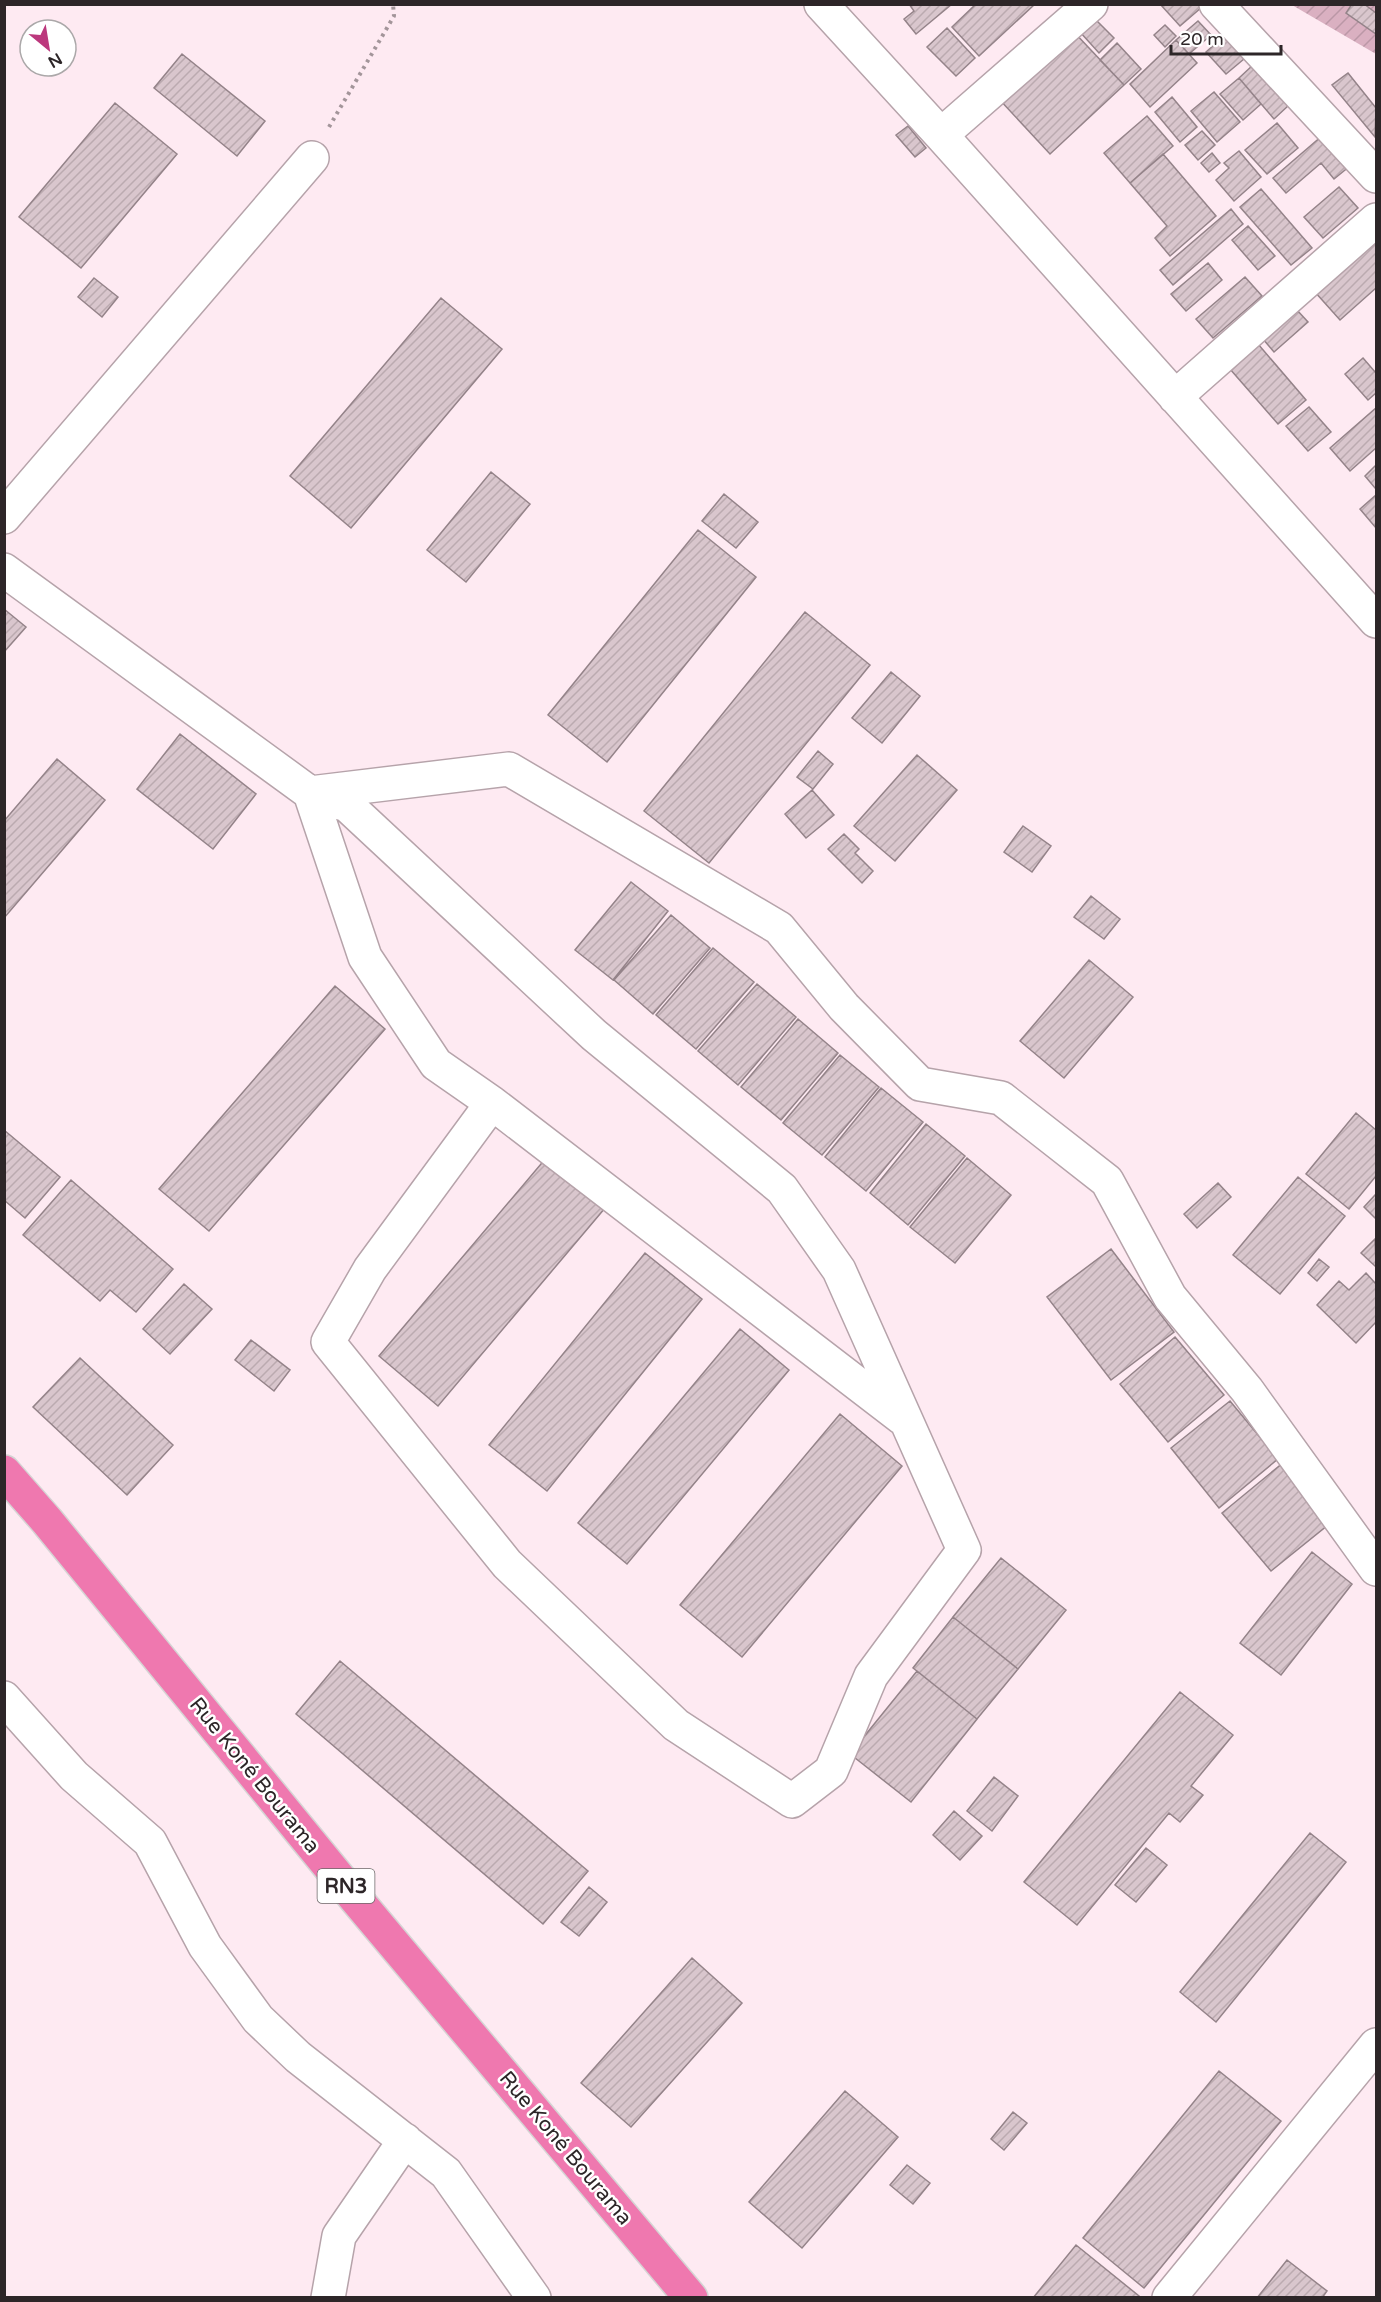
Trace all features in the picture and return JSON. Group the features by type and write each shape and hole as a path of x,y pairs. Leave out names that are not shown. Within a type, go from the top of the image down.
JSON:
{"highway":[{"name":"Rue Koné Bourama","path":"4,1472 47,1521 356,1899 691,2298"}],"street":[{"path":"821,4 1377,621"},
{"path":"941,135 1091,4"},
{"path":"1216,4 1377,176"},
{"path":"4,517 312,158"},
{"path":"1175,398 1377,220"},
{"path":"4,570 310,793 347,805 594,1035 782,1188 839,1270 964,1550 871,1676 831,1771 792,1801 676,1725 507,1564 328,1342 370,1269 492,1103"},
{"path":"310,793 509,769 779,928 844,1007 920,1084 1001,1098 1107,1181 1170,1297 1247,1390 1377,1569"},
{"path":"310,793 365,957 436,1064 492,1103 906,1421"},
{"path":"4,1698 74,1776 150,1842 205,1946 258,2019 298,2056 446,2173 534,2298"},
{"path":"1169,2298 1377,2045"},
{"path":"328,2298 339,2236 405,2140"}],"path":[{"path":"312,158 394,16 393,4"}],"shaded area":[{"path":"1292,5 1376,5 1376,54"}],"building":[{"path":"909,4 952,4 916,34 904,19 914,11"},
{"path":"976,4 1035,4 979,56 952,27"},
{"path":"1160,4 1199,4 1202,7 1180,26"},
{"path":"1352,4 1364,4 1376,13 1376,34 1346,13"},
{"path":"1094,18 1114,38 1099,53 1080,32"},
{"path":"1198,21 1211,35 1189,54 1176,40"},
{"path":"1165,25 1176,36 1165,47 1154,35"},
{"path":"947,28 975,58 956,76 927,47"},
{"path":"1072,30 1124,85 1050,154 999,99"},
{"path":"1224,36 1244,59 1226,74 1206,52"},
{"path":"1176,40 1197,63 1150,107 1130,84"},
{"path":"1117,43 1141,69 1124,85 1100,60"},
{"path":"182,54 265,121 237,156 154,88"},
{"path":"1254,64 1289,105 1274,119 1239,78"},
{"path":"1348,73 1376,108 1375,137 1332,85"},
{"path":"1239,78 1261,104 1243,120 1220,94"},
{"path":"1214,92 1240,122 1217,142 1191,111"},
{"path":"1172,97 1197,127 1180,142 1155,112"},
{"path":"115,103 177,154 81,268 19,217"},
{"path":"1147,116 1173,146 1130,183 1104,153"},
{"path":"1277,123 1298,148 1267,174 1245,150"},
{"path":"908,126 926,148 915,157 896,135"},
{"path":"1202,131 1215,145 1198,160 1185,145"},
{"path":"1323,135 1350,166 1334,179 1321,163 1286,193 1273,178"},
{"path":"1239,151 1261,177 1234,201 1216,180 1229,168 1224,163"},
{"path":"1212,153 1220,163 1209,172 1201,163"},
{"path":"1163,154 1216,216 1170,256 1155,238 1167,226 1130,183"},
{"path":"1339,187 1358,208 1323,238 1304,217"},
{"path":"1261,189 1312,248 1291,265 1240,207"},
{"path":"1231,209 1243,224 1173,285 1160,270"},
{"path":"1248,226 1275,256 1258,270 1232,240"},
{"path":"1376,239 1376,288 1340,320 1315,292"},
{"path":"1208,263 1222,280 1186,311 1171,294"},
{"path":"1245,277 1262,296 1213,338 1196,319"},
{"path":"94,278 118,297 102,317 78,297"},
{"path":"441,298 502,349 351,528 290,476"},
{"path":"1296,309 1308,322 1274,352 1263,339"},
{"path":"1258,344 1306,400 1278,424 1230,369"},
{"path":"1363,358 1376,373 1376,393 1368,400 1345,374"},
{"path":"1309,407 1331,432 1308,451 1286,426"},
{"path":"1376,408 1376,448 1350,471 1330,448"},
{"path":"1376,465 1376,487 1375,488 1365,476"},
{"path":"491,472 530,504 466,582 427,550"},
{"path":"724,494 758,522 736,548 702,521"},
{"path":"1376,495 1376,528 1360,509"},
{"path":"698,530 756,577 607,762 548,715"},
{"path":"4,609 26,627 4,652"},
{"path":"805,612 870,665 709,863 644,811"},
{"path":"891,672 920,696 882,743 852,718"},
{"path":"180,734 256,794 213,849 137,789"},
{"path":"818,751 833,764 813,789 797,777"},
{"path":"917,755 957,790 895,861 854,826"},
{"path":"57,759 105,800 4,918 4,821"},
{"path":"812,790 834,815 806,838 785,814"},
{"path":"1023,826 1051,846 1032,872 1004,852"},
{"path":"844,834 859,849 855,853 873,871 862,883 828,849"},
{"path":"631,882 668,911 613,980 575,950"},
{"path":"1091,896 1120,919 1104,939 1074,917"},
{"path":"671,915 710,948 653,1014 614,980"},
{"path":"713,948 754,982 696,1049 656,1015"},
{"path":"1089,960 1133,997 1064,1078 1020,1041"},
{"path":"757,984 796,1017 738,1085 698,1051"},
{"path":"335,986 385,1029 209,1231 159,1189"},
{"path":"798,1019 838,1053 781,1120 741,1087"},
{"path":"840,1055 879,1087 822,1155 783,1123"},
{"path":"881,1088 923,1122 866,1191 825,1157"},
{"path":"1356,1113 1376,1130 1376,1176 1349,1209 1306,1174"},
{"path":"926,1124 965,1156 908,1225 870,1193"},
{"path":"4,1130 60,1177 25,1218 4,1200"},
{"path":"546,1158 605,1208 438,1406 379,1356"},
{"path":"967,1158 1011,1195 955,1263 910,1227"},
{"path":"1298,1177 1345,1216 1280,1294 1233,1255"},
{"path":"71,1180 173,1269 136,1312 110,1290 100,1301 23,1235"},
{"path":"1218,1183 1231,1197 1197,1228 1184,1214"},
{"path":"1376,1194 1376,1219 1364,1207"},
{"path":"1375,1239 1376,1265 1375,1266 1361,1253"},
{"path":"1111,1249 1174,1332 1111,1380 1047,1297"},
{"path":"645,1253 702,1299 547,1491 489,1445"},
{"path":"1319,1259 1329,1267 1317,1281 1308,1273"},
{"path":"1366,1273 1376,1284 1376,1322 1356,1343 1317,1305 1339,1281 1349,1290"},
{"path":"184,1284 212,1309 170,1354 143,1329"},
{"path":"740,1329 789,1370 627,1564 578,1523"},
{"path":"1175,1337 1224,1395 1168,1442 1120,1384"},
{"path":"251,1340 290,1370 274,1391 235,1360"},
{"path":"80,1358 173,1445 127,1495 33,1407"},
{"path":"1230,1401 1278,1459 1219,1508 1171,1448"},
{"path":"840,1414 902,1466 742,1657 680,1605"},
{"path":"1284,1462 1333,1521 1271,1571 1222,1513"},
{"path":"1312,1552 1352,1584 1281,1675 1240,1643"},
{"path":"1001,1558 1066,1610 1018,1669 953,1617"},
{"path":"953,1617 1018,1669 977,1719 913,1668"},
{"path":"340,1661 588,1871 543,1924 296,1714"},
{"path":"917,1671 977,1719 911,1802 850,1754"},
{"path":"1180,1692 1233,1735 1191,1786 1203,1795 1180,1822 1169,1813 1077,1925 1024,1882"},
{"path":"994,1777 1018,1796 992,1831 967,1811"},
{"path":"954,1811 982,1836 960,1860 933,1835"},
{"path":"1310,1833 1346,1862 1216,2022 1180,1992"},
{"path":"1146,1848 1167,1865 1136,1902 1115,1885"},
{"path":"589,1887 607,1902 579,1936 561,1922"},
{"path":"692,1958 742,2003 631,2127 581,2083"},
{"path":"1219,2071 1281,2121 1144,2288 1083,2238"},
{"path":"845,2091 898,2137 802,2248 749,2202"},
{"path":"1013,2112 1027,2123 1004,2150 991,2139"},
{"path":"907,2165 930,2183 913,2204 890,2185"},
{"path":"1076,2245 1139,2296 1138,2298 1033,2298"},
{"path":"1287,2260 1327,2291 1322,2298 1257,2298"}]}
